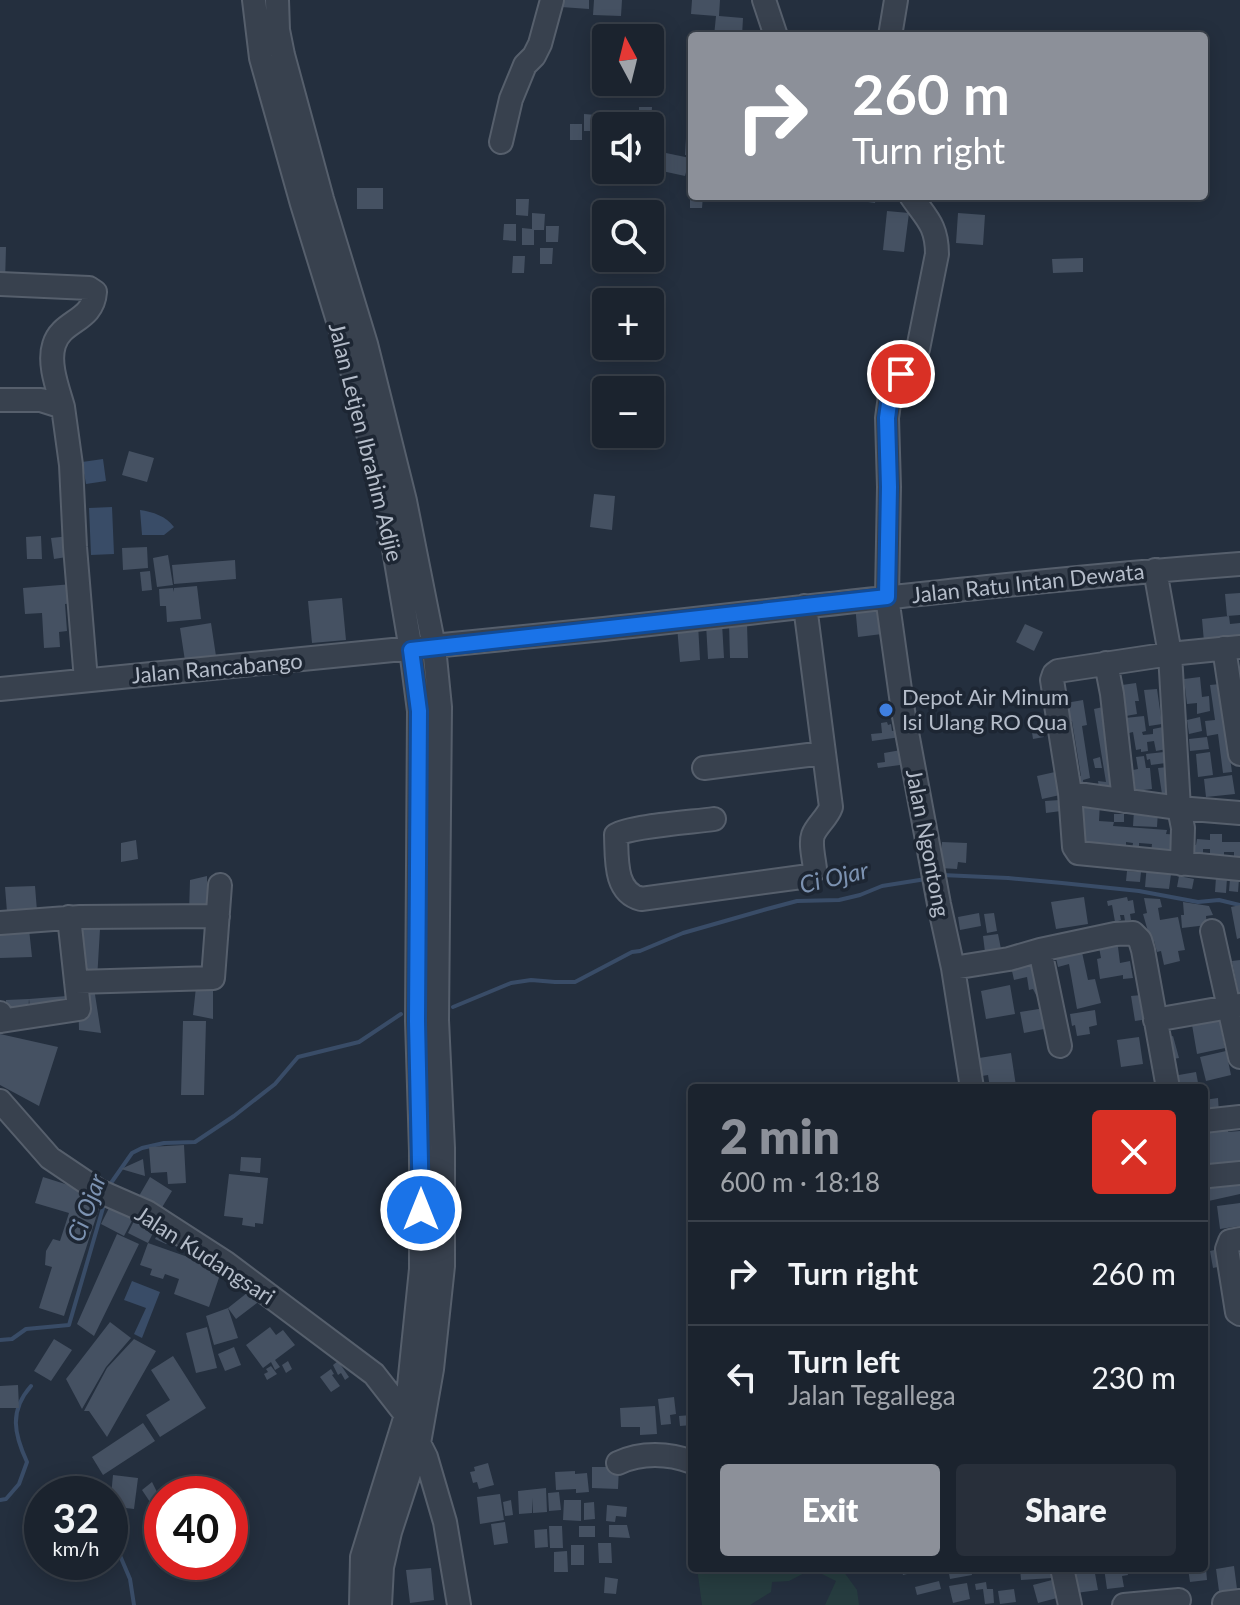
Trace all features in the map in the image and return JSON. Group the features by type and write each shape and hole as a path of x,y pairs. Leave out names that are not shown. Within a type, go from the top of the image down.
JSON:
{"street":[{"name":"Jalan Letjen Ibrahim Adjie","path":"254,0 261,58 302,204 356,346 405,501 434,647 440,707 437,1020 432,1150 406,1415 362,1557 361,1605"},
{"name":"Jalan Letjen Ibrahim Adjie","path":"277,0 283,55 322,199 356,346 387,508 419,711 417,1021 443,1266 432,1369 419,1443 390,1532 382,1567 380,1605"},
{"path":"501,142 511,99 525,65 540,44 552,0"},
{"path":"764,0 775,32"},
{"path":"891,32 896,0"},
{"name":"Jalan Ngontong","path":"914,200 932,225 937,254 918,349 890,396 887,418 887,597 903,711 953,968 971,1084"},
{"path":"0,284 89,288 95,292 94,303 84,316 63,330 54,343 52,356 71,465 86,680"},
{"path":"0,400 41,400 63,407"},
{"name":"Jalan Ratu Intan Dewata","path":"434,647 887,597 1240,564"},
{"path":"1155,570 1170,654 1179,808 1183,828 1182,864"},
{"path":"714,819 635,829 616,835 619,880 625,889 632,897 641,899 809,876 815,869 812,839 831,807 805,606"},
{"name":"Jalan Rancabango","path":"0,689 434,647"},
{"path":"1240,754 1232,647 1106,663 1054,674 1052,680 1070,793 1074,847 1078,853 1240,869"},
{"path":"1106,663 1124,801"},
{"path":"704,768 824,753"},
{"path":"1070,793 1179,808 1239,811"},
{"path":"76,982 213,978 220,885"},
{"path":"0,923 69,917 218,916"},
{"path":"0,1013 1,1021 79,1009 69,917"},
{"path":"1212,931 1235,1006 1240,1057"},
{"path":"953,968 1009,959 1115,934 1133,933 1140,940 1143,950 1167,1084"},
{"path":"1040,950 1060,1046"},
{"path":"1155,1020 1235,1006"},
{"name":"Jalan Kudangsari","path":"0,1101 50,1158 108,1196 147,1212 245,1277 374,1374 406,1415"},
{"path":"1208,1121 1240,1117"},
{"path":"1209,1176 1240,1173"},
{"path":"1240,1239 1230,1241 1227,1249 1237,1312 1240,1314"},
{"path":"419,1443 445,1522 459,1605"},
{"path":"618,1463 660,1455 688,1460"},
{"path":"1063,1572 1070,1605"},
{"path":"1124,1605 1179,1600"}],"green space":[{"path":"698,1572 806,1572 789,1581 772,1582 771,1592 750,1605 702,1605"},
{"path":"818,1572 844,1572 857,1590 859,1605 825,1605 836,1581"}],"water":[{"path":"103,459 106,481 86,484 82,462"},
{"path":"112,507 114,554 91,555 89,508"},
{"path":"140,510 159,515 174,527 164,535 142,535"},
{"path":"132,1281 160,1292 142,1338 134,1334 146,1308 124,1300"}],"building":[{"path":"561,0 589,0 589,9 561,7"},
{"path":"594,0 622,0 621,16 593,15"},
{"path":"692,0 720,0 719,16 743,18 742,32 714,32 716,16 691,14"},
{"path":"639,107 652,107 652,112 639,112"},
{"path":"584,114 592,115 592,131 584,131"},
{"path":"570,124 582,124 582,140 570,140"},
{"path":"686,138 688,138 688,155 685,155"},
{"path":"666,153 688,158 685,176 664,171"},
{"path":"357,188 383,188 383,209 357,209"},
{"path":"516,199 529,199 528,216 516,215"},
{"path":"690,200 703,200 702,208 690,208"},
{"path":"887,211 909,213 904,252 883,250"},
{"path":"532,213 545,214 544,230 534,230 534,245 522,245 522,228 532,229"},
{"path":"958,213 985,215 983,245 956,243"},
{"path":"504,224 516,224 516,241 503,240"},
{"path":"546,226 559,226 558,242 546,242"},
{"path":"0,247 6,247 5,283 0,283"},
{"path":"540,248 553,248 552,264 540,264"},
{"path":"513,256 525,256 524,273 512,273"},
{"path":"1083,258 1083,272 1053,273 1052,259"},
{"path":"129,451 154,458 147,482 122,475"},
{"path":"594,494 615,496 612,530 590,527"},
{"path":"41,536 42,559 27,559 26,537"},
{"path":"70,536 73,556 54,559 51,538"},
{"path":"147,547 148,568 123,570 122,548"},
{"path":"168,555 173,585 157,587 153,558"},
{"path":"235,560 236,579 174,584 172,565"},
{"path":"150,571 152,590 142,591 140,572"},
{"path":"73,584 75,603 65,604 67,631 59,632 60,647 44,648 42,613 25,614 23,588"},
{"path":"197,586 201,619 167,622 166,606 160,606 159,589 173,588 174,592 174,588"},
{"path":"1240,593 1240,615 1227,616 1225,594"},
{"path":"342,598 346,640 312,643 308,601"},
{"path":"879,602 882,634 858,637 855,605"},
{"path":"1229,616 1230,624 1240,623 1240,638 1204,642 1202,619"},
{"path":"211,623 216,656 185,661 180,628"},
{"path":"722,623 724,658 708,659 706,624"},
{"path":"729,623 747,623 748,658 730,658"},
{"path":"698,624 700,660 680,662 677,626"},
{"path":"1025,624 1043,632 1034,651 1016,642"},
{"path":"1200,677 1202,697 1209,696 1210,711 1197,714 1197,703 1187,704 1184,679"},
{"path":"1136,683 1139,701 1135,701 1137,714 1126,716 1122,685"},
{"path":"1220,684 1232,772 1223,773 1218,734 1207,736 1205,721 1215,720 1210,685"},
{"path":"1157,689 1162,724 1149,726 1144,690"},
{"path":"1083,700 1087,725 1082,726 1090,778 1083,780 1084,791 1073,777 1081,776 1066,703"},
{"path":"1103,707 1116,792 1099,788 1098,781 1106,782 1094,709"},
{"path":"1144,716 1146,731 1142,732 1143,735 1153,734 1153,729 1163,727 1167,749 1156,751 1154,741 1147,742 1148,751 1136,750 1133,732 1125,734 1125,718"},
{"path":"1200,717 1202,731 1189,734 1187,720"},
{"path":"881,723 891,724 892,731 900,730 901,737 872,741 871,734 882,733"},
{"path":"1041,724 1044,737 1033,739 1031,726"},
{"path":"1207,737 1209,749 1190,751 1189,739"},
{"path":"901,750 903,760 900,760 900,765 878,768 877,763 885,762 884,753"},
{"path":"1164,752 1166,763 1151,765 1150,759 1147,760 1146,754"},
{"path":"1210,752 1213,775 1198,777 1196,754"},
{"path":"1144,756 1146,768 1150,768 1152,789 1135,791 1133,770 1138,769 1136,757"},
{"path":"1100,757 1102,768 1095,768 1093,759"},
{"path":"1168,767 1172,792 1162,794 1158,768"},
{"path":"1055,772 1060,795 1042,799 1037,776"},
{"path":"1232,775 1235,794 1206,797 1204,779"},
{"path":"1076,798 1100,803 1099,821 1114,822 1113,826 1167,830 1166,834 1182,835 1181,852 1151,853 1152,844 1139,843 1139,849 1132,849 1133,843 1126,842 1126,846 1108,843 1108,847 1084,844"},
{"path":"1060,800 1061,811 1046,813 1045,801"},
{"path":"1134,810 1158,811 1157,827 1133,826"},
{"path":"1114,814 1124,814 1124,822 1114,822"},
{"path":"1210,834 1222,834 1222,842 1240,842 1240,859 1234,859 1234,852 1224,852 1224,858 1210,857 1210,849 1203,849 1203,856 1191,855 1191,844 1196,845 1197,839 1210,840"},
{"path":"136,840 138,859 121,862 121,843"},
{"path":"942,842 967,843 966,863 958,862 957,869 940,868"},
{"path":"1147,864 1172,867 1169,889 1145,887"},
{"path":"1127,871 1141,872 1140,882 1126,881"},
{"path":"207,876 207,913 189,913 190,880"},
{"path":"1179,876 1194,879 1192,889 1177,887"},
{"path":"1216,877 1227,878 1226,893 1215,892"},
{"path":"1230,879 1239,879 1238,892 1229,891"},
{"path":"35,886 37,911 7,912 5,887"},
{"path":"1084,897 1088,924 1056,929 1051,902"},
{"path":"1127,897 1128,901 1133,900 1135,913 1130,914 1131,920 1125,921 1124,915 1120,915 1121,920 1115,922 1112,905 1108,906 1107,901"},
{"path":"1144,898 1160,899 1160,920 1178,917 1185,950 1178,951 1180,961 1164,965 1161,951 1157,952 1154,941 1151,942 1143,914 1147,913"},
{"path":"1183,902 1209,906 1213,915 1206,916 1207,925 1182,928"},
{"path":"1240,905 1240,938 1237,939 1231,907"},
{"path":"979,913 981,926 960,930 958,917"},
{"path":"994,913 997,931 987,933 984,914"},
{"path":"72,923 100,929 97,980 76,982"},
{"path":"0,928 29,929 32,957 0,958"},
{"path":"998,934 1001,949 985,952 983,936"},
{"path":"1117,939 1120,963 1130,961 1133,978 1123,979 1123,975 1100,979 1098,942"},
{"path":"1080,943 1088,980 1095,979 1101,1003 1077,1009 1069,964 1058,967 1054,949"},
{"path":"1039,956 1047,995 1037,997 1033,989 1029,990 1027,977 1014,980 1010,962"},
{"path":"1240,960 1240,996 1239,996 1232,961"},
{"path":"198,968 213,974 213,1019 193,1015"},
{"path":"1010,985 1015,1014 986,1019 981,991"},
{"path":"78,988 94,988 101,1033 79,1030"},
{"path":"1141,995 1155,1018 1135,1021 1131,996"},
{"path":"67,996 66,1009 32,1026 29,999"},
{"path":"29,999 28,1015 6,1012 6,1000"},
{"path":"1045,1008 1049,1028 1024,1033 1020,1012"},
{"path":"1095,1010 1097,1025 1089,1027 1090,1034 1077,1036 1070,1014"},
{"path":"1218,1014 1225,1048 1197,1054 1191,1019"},
{"path":"183,1021 206,1021 204,1095 181,1095"},
{"path":"0,1034 58,1047 39,1106 0,1085"},
{"path":"1173,1036 1179,1058 1167,1060 1162,1039"},
{"path":"1139,1037 1143,1064 1121,1067 1117,1040"},
{"path":"1226,1051 1231,1075 1206,1081 1200,1057"},
{"path":"1011,1053 1016,1084 989,1084 988,1075 982,1076 979,1058"},
{"path":"1196,1072 1198,1084 1174,1084 1173,1076"},
{"path":"1218,1098 1219,1113 1208,1114 1208,1099"},
{"path":"1208,1126 1228,1129 1228,1132 1240,1131 1240,1170 1208,1166"},
{"path":"184,1145 186,1183 168,1184 167,1172 151,1173 149,1147"},
{"path":"241,1157 261,1158 260,1173 240,1171"},
{"path":"143,1159 145,1176 121,1169"},
{"path":"229,1174 268,1178 263,1224 255,1223 255,1227 242,1225 243,1218 224,1216"},
{"path":"43,1177 103,1196 64,1316 39,1308 52,1267 45,1265 46,1251 53,1239 60,1241 69,1213 35,1203"},
{"path":"150,1177 172,1191 161,1209 139,1196"},
{"path":"1208,1181 1240,1181 1240,1194 1208,1201"},
{"path":"112,1202 136,1213 124,1236 101,1224"},
{"path":"1240,1203 1240,1226 1220,1229 1217,1206"},
{"path":"138,1213 158,1223 148,1243 128,1233"},
{"path":"161,1227 172,1233 166,1244 155,1239"},
{"path":"117,1234 139,1244 94,1336 77,1324"},
{"path":"148,1243 222,1269 209,1307 174,1294 179,1279 165,1274 163,1279 150,1275 152,1269 140,1265"},
{"path":"1219,1249 1222,1266 1213,1268 1210,1251"},
{"path":"252,1289 261,1300 236,1319 228,1308"},
{"path":"228,1308 238,1338 214,1345 206,1316"},
{"path":"110,1322 131,1338 106,1367 82,1409 66,1379"},
{"path":"207,1327 217,1368 196,1373 186,1333"},
{"path":"270,1327 276,1335 283,1330 295,1345 275,1360 280,1367 275,1370 271,1362 263,1368 246,1345"},
{"path":"54,1339 72,1350 51,1381 34,1371"},
{"path":"134,1339 156,1351 107,1437 89,1411 84,1411 107,1368"},
{"path":"234,1347 241,1365 225,1371 218,1354"},
{"path":"173,1356 206,1408 160,1437 146,1415 170,1400 151,1370"},
{"path":"288,1361 292,1369 286,1373 282,1365"},
{"path":"338,1361 349,1377 345,1380 333,1365"},
{"path":"271,1366 277,1374 267,1380 264,1374"},
{"path":"331,1369 340,1386 331,1392 320,1377"},
{"path":"18,1385 19,1408 0,1408 0,1386"},
{"path":"674,1397 676,1414 670,1415 671,1424 661,1425 658,1399"},
{"path":"655,1406 657,1434 640,1435 640,1427 621,1427 620,1408"},
{"path":"688,1415 688,1425 680,1426 679,1416"},
{"path":"143,1423 155,1441 103,1475 92,1457"},
{"path":"488,1463 494,1485 479,1489 477,1482 473,1483 470,1472 475,1471 474,1467"},
{"path":"592,1467 619,1467 618,1489 592,1488"},
{"path":"575,1471 575,1474 587,1473 589,1492 556,1490 555,1472"},
{"path":"128,1477 138,1478 134,1509 128,1508"},
{"path":"546,1488 547,1512 533,1513 532,1498 532,1513 519,1514 518,1491"},
{"path":"559,1492 561,1510 549,1511 548,1493"},
{"path":"500,1494 504,1520 480,1524 477,1497"},
{"path":"511,1500 513,1515 505,1516 503,1502"},
{"path":"564,1500 581,1500 581,1521 563,1520"},
{"path":"594,1502 595,1519 584,1520 584,1503"},
{"path":"607,1505 627,1507 626,1517 616,1516 615,1522 606,1521"},
{"path":"505,1522 508,1543 494,1545 491,1524"},
{"path":"609,1525 627,1525 630,1538 609,1537"},
{"path":"549,1526 562,1526 563,1548 550,1548"},
{"path":"579,1526 595,1526 595,1537 579,1537"},
{"path":"547,1529 548,1547 535,1548 534,1530"},
{"path":"598,1543 611,1543 612,1563 599,1563"},
{"path":"571,1545 584,1545 584,1565 571,1565"},
{"path":"567,1551 568,1572 554,1572 554,1552"},
{"path":"1234,1566 1237,1589 1219,1591 1216,1569"},
{"path":"431,1568 434,1600 410,1603 406,1570"},
{"path":"949,1572 972,1572 972,1575 950,1579"},
{"path":"1020,1572 1052,1572 1052,1578 1021,1580"},
{"path":"1073,1572 1095,1572 1098,1590 1076,1593"},
{"path":"1105,1572 1127,1572 1128,1575 1122,1576 1124,1587 1107,1589"},
{"path":"1189,1572 1206,1572 1207,1580 1190,1582"},
{"path":"605,1577 618,1579 616,1594 604,1593"},
{"path":"1052,1580 1057,1598 1038,1603 1033,1585"},
{"path":"939,1581 941,1589 917,1595 915,1587"},
{"path":"986,1582 987,1589 993,1589 994,1603 985,1604 983,1589 976,1590 975,1584"},
{"path":"967,1583 970,1599 953,1603 949,1586"},
{"path":"1014,1589 1016,1602 1000,1604 998,1591"}],"waterway":[{"name":"Ci Ojar","path":"942,875 1062,883 1240,905"},
{"name":"Ci Ojar","path":"453,1007 511,983 531,980 575,982 632,952 683,933 767,909 797,901 839,900 882,886 926,879"},
{"name":"Ci Ojar","path":"109,1189 132,1153 164,1143 195,1142 275,1084 298,1057 359,1042 401,1014"},
{"name":"Ci Ojar","path":"0,1340 12,1339 26,1329 69,1325 105,1201"},
{"path":"0,1500 6,1499 19,1484 27,1462 16,1423 19,1404 31,1386"},
{"path":"128,1574 134,1605"}],"place":[{"name":"Depot Air Minum Isi Ulang RO Qua","path":"886,710"}],"route":[{"path":"421,1210 417,1021 419,711 411,650 887,597 887,418 890,396 901,374"}]}
